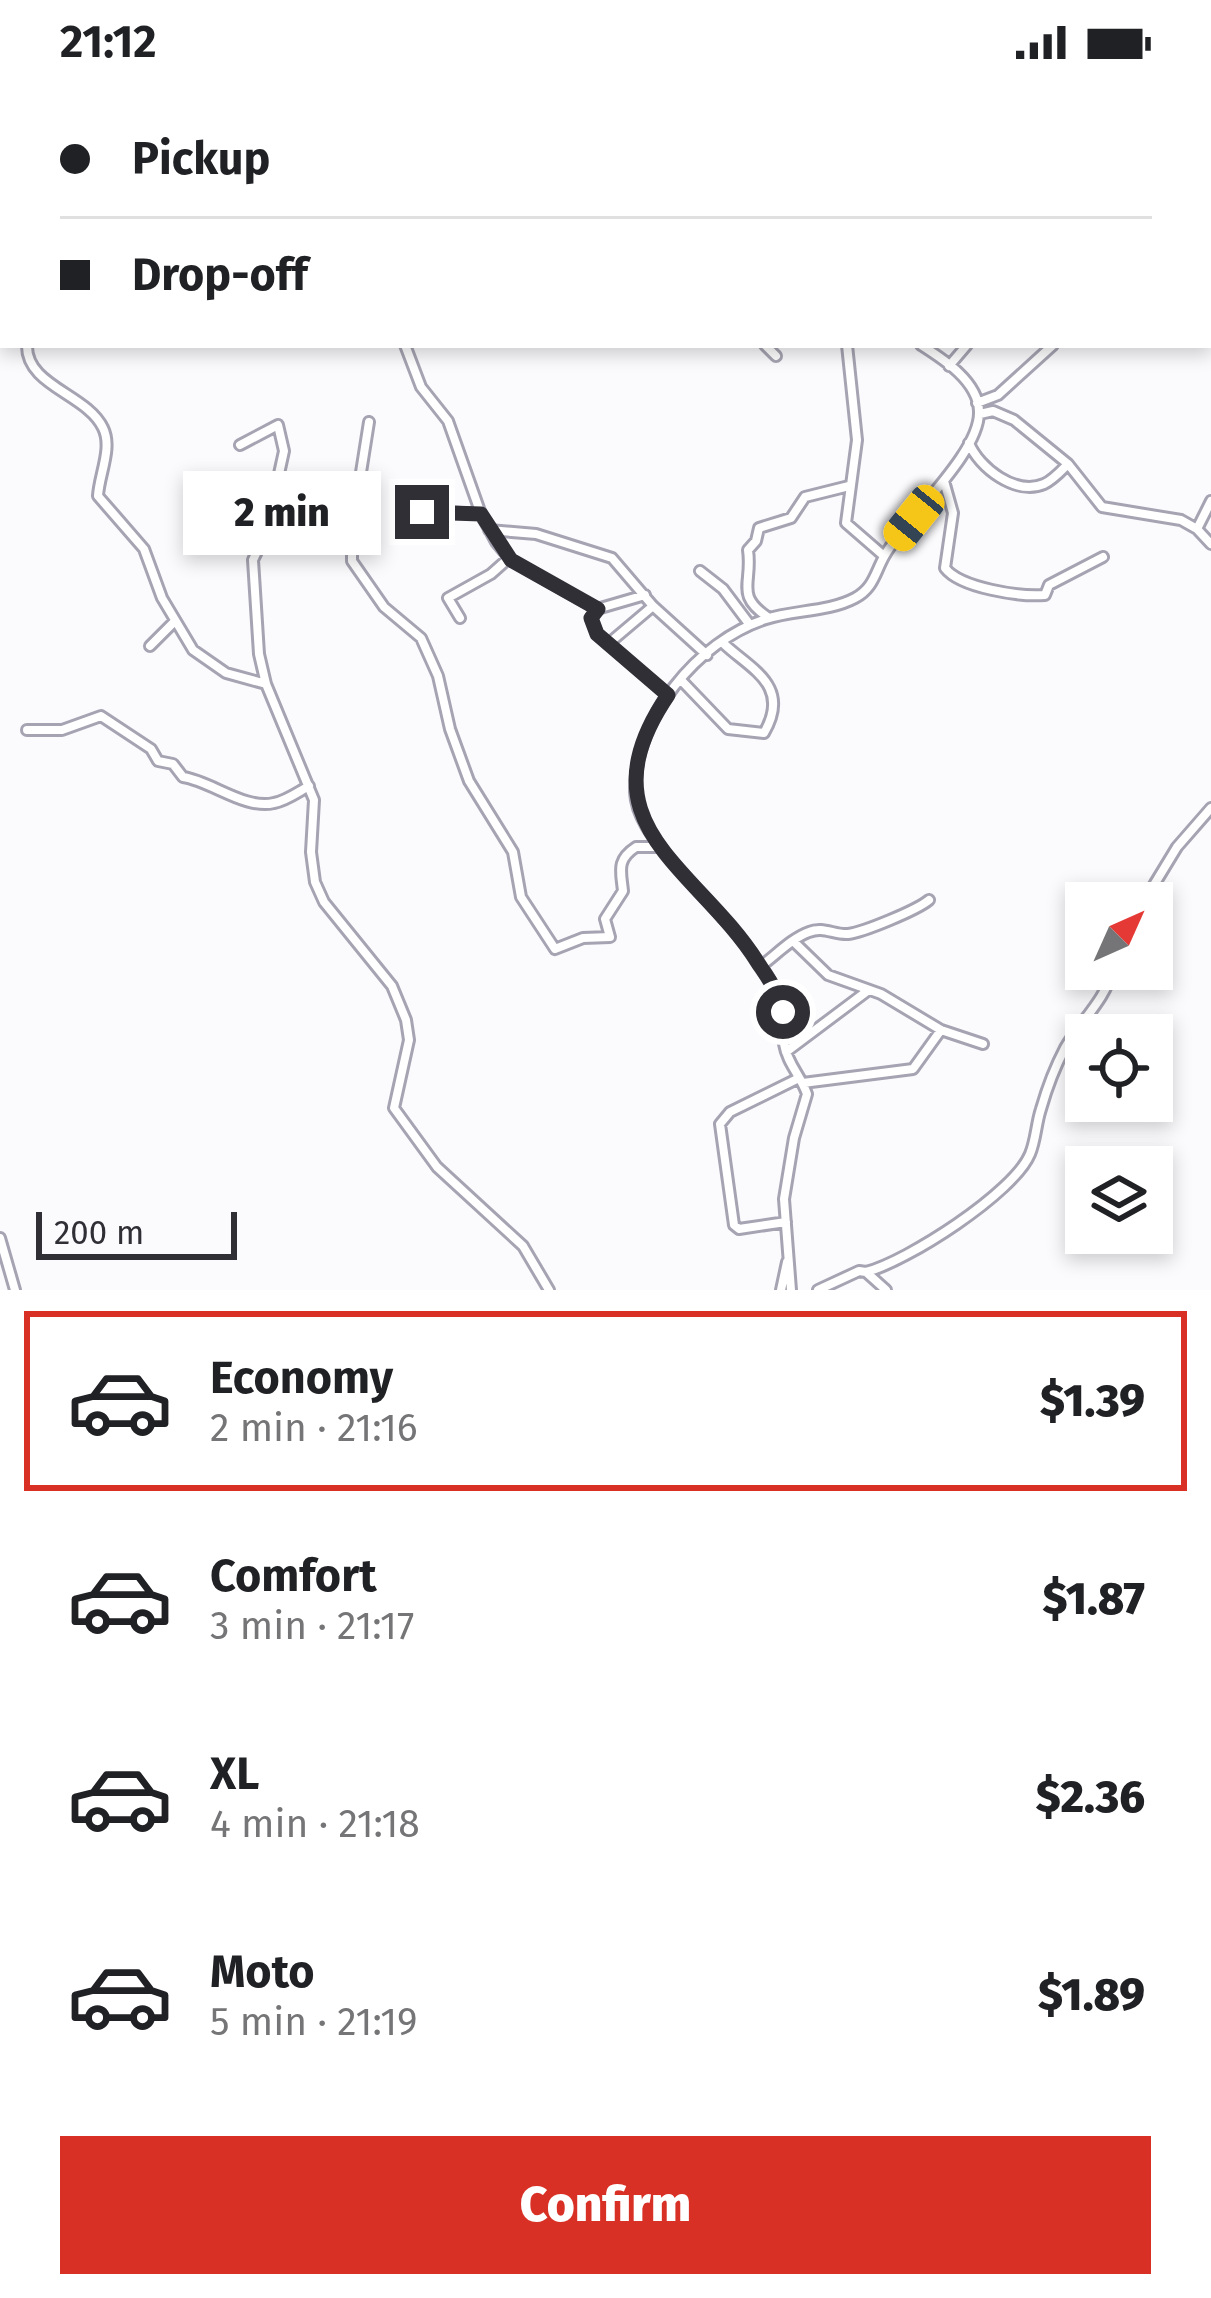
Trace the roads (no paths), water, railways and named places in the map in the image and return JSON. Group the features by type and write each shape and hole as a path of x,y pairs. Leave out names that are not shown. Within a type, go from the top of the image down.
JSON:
{"street":[{"path":"28,348 32,367 102,426 106,448 98,496 144,549 174,622 189,645 210,664 244,680 266,684"},
{"path":"406,348 421,387 448,422 481,514 509,558 598,609 645,595"},
{"path":"768,348 776,356"},
{"path":"848,348 857,440 847,525 884,556"},
{"path":"791,1290 786,1222 789,1165 807,1094 786,1052 782,1004 732,924 693,889 660,847 638,809 636,783 654,718 668,695 707,655 750,625 856,598 877,578 884,556 944,480 969,442 980,414 967,382 924,348"},
{"path":"949,366 965,348"},
{"path":"977,403 998,395 1050,348"},
{"path":"980,414 993,410 1014,420 1068,464 1102,507 1173,518 1197,529 1211,544"},
{"path":"369,422 352,529 352,561 384,607 421,638 438,676 469,781 513,852 521,897 555,949 583,938 610,937 605,920 623,891 622,859 636,847 660,847"},
{"path":"240,445 276,424 284,448 266,533 254,560 256,632 266,684 309,786 316,816 310,852 315,882 324,902 392,986 409,1029 394,1108 444,1174 523,1246 549,1290"},
{"path":"969,442 983,463 1020,486 1041,485 1068,464"},
{"path":"944,480 953,509 945,568 956,580 1045,596 1049,585 1103,557"},
{"path":"769,618 746,594 748,550 759,528 791,518 805,497 850,485"},
{"path":"1197,529 1211,501"},
{"path":"403,530 405,523 426,511 481,514"},
{"path":"489,530 536,533 594,550 616,562 653,606 707,655"},
{"path":"460,618 448,598 509,558"},
{"path":"700,571 710,575 750,625"},
{"path":"608,644 653,606"},
{"path":"598,609 591,623 608,644 668,695"},
{"path":"150,646 174,622"},
{"path":"682,680 728,729 764,733 772,703 768,683 722,643"},
{"path":"27,730 62,730 101,716 183,777 200,779 252,801 274,803 309,786"},
{"path":"1156,882 1177,847 1211,808"},
{"path":"760,966 794,941 822,929 852,933 906,916 929,900"},
{"path":"794,941 828,975 892,1000 941,1030 982,1044"},
{"path":"818,1290 910,1255 983,1206 1016,1175 1030,1155 1040,1109 1063,1052 1105,990"},
{"path":"786,1052 867,991"},
{"path":"786,1222 739,1229 734,1225 720,1124 730,1112 801,1081 913,1070 941,1030"},
{"path":"0,1238 15,1290"},
{"path":"781,1290 788,1258"},
{"path":"866,1272 886,1290"}]}
